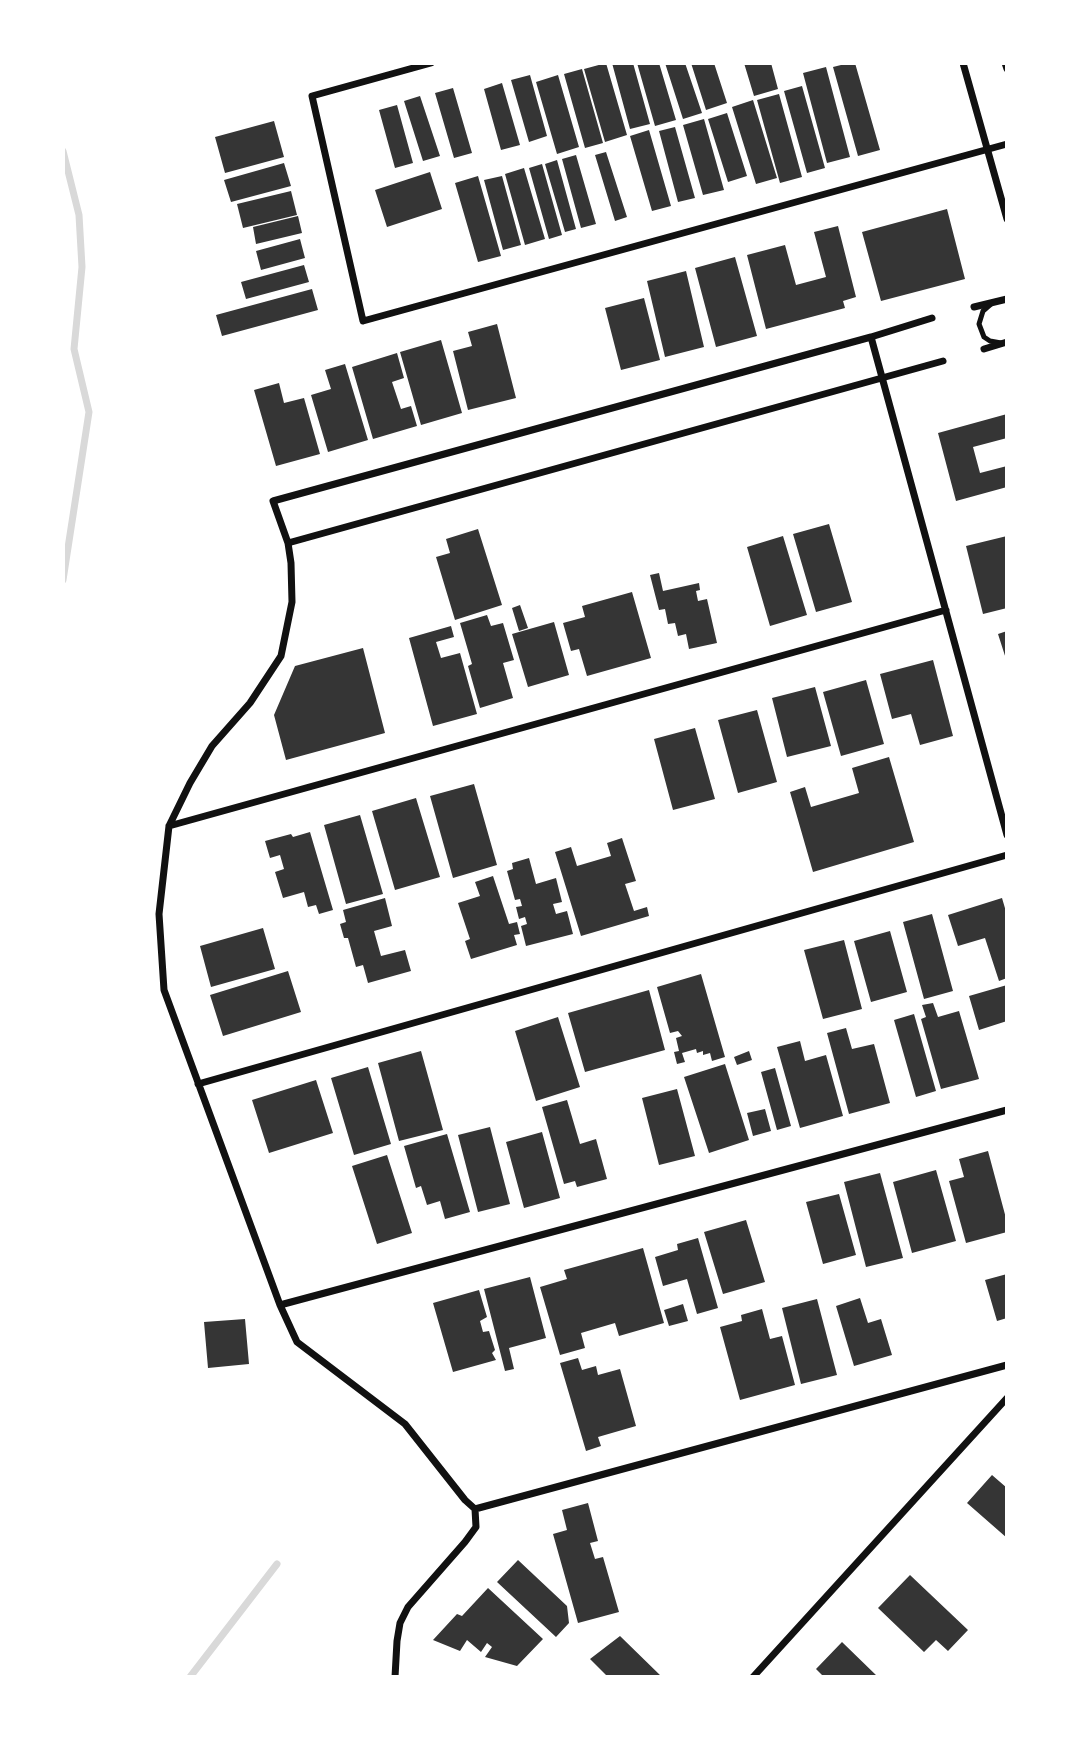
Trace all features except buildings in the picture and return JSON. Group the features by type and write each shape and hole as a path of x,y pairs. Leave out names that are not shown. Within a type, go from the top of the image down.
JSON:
{"street":[{"path":"431,63 312,96 363,321 1007,144"},
{"path":"963,63 1007,219"},
{"path":"1005,63 1007,69"},
{"path":"974,307 1007,301"},
{"path":"395,1677 400,1623 408,1607 476,1527 475,1509 405,1424 297,1342 280,1306 164,990 159,914 169,826 212,746 250,703 281,656 292,602 291,563 288,543 273,501 932,318"},
{"path":"871,337 1007,835"},
{"path":"984,349 1006,342"},
{"path":"288,543 943,361"},
{"path":"169,826 946,610"},
{"path":"198,1084 1007,855"},
{"path":"280,1306 1007,1110"},
{"path":"475,1509 1007,1365"},
{"path":"753,1677 1007,1398"}],"lane":[{"path":"994,303 982,311 979,324 984,337 998,343 1006,342"}],"waterway":[{"path":"63,151 79,215 82,267 74,349 89,412 63,580"},
{"path":"190,1677 277,1564"}]}
